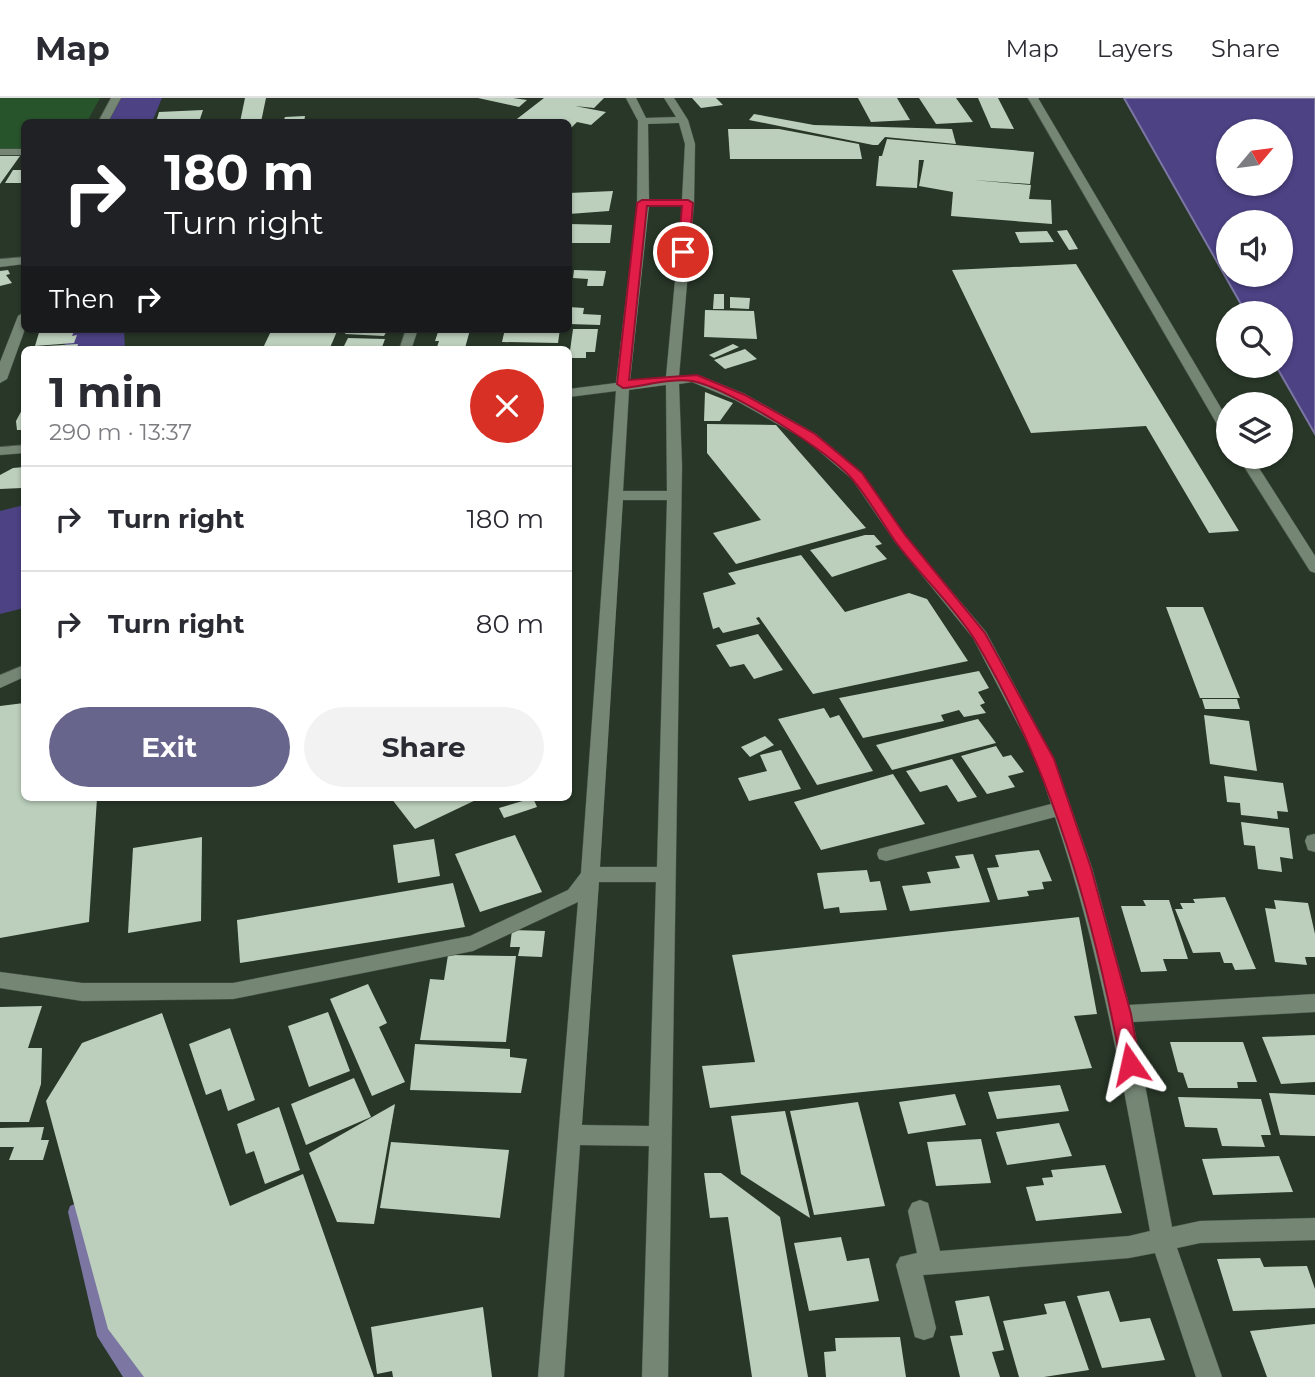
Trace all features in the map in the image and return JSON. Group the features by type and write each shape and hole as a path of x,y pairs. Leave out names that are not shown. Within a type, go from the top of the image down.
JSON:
{"street":[{"path":"105,119 116,98"},
{"path":"551,1377 590,875 614,495 642,203 643,121 631,98"},
{"path":"655,1377 674,496 672,380 688,203 690,144 683,120 669,98"},
{"path":"1033,98 1216,411"},
{"path":"643,121 683,120"},
{"path":"0,152 21,152"},
{"path":"642,203 688,203"},
{"path":"0,263 21,261"},
{"path":"0,379 21,324"},
{"path":"572,392 623,384 693,378 740,397 811,437 857,476 900,538 980,636 1045,759 1082,868 1121,1014 1163,1240 1209,1377"},
{"path":"0,452 21,449"},
{"path":"1253,469 1315,568"},
{"path":"614,495 674,496"},
{"path":"0,682 21,672"},
{"path":"886,854 1062,808"},
{"path":"590,875 666,874"},
{"path":"0,980 82,992 233,990 473,943 575,895 590,875"},
{"path":"1121,1014 1315,1003"},
{"path":"568,1135 660,1136"},
{"path":"920,1211 931,1263"},
{"path":"924,1328 908,1265 1129,1247 1200,1231 1315,1229"}],"green space":[{"path":"0,98 100,98 89,119 21,119 21,149 0,149"}],"shaded area":[{"path":"1124,98 1315,98 1315,434 1283,378 1293,378 1293,301 1239,301 1231,287 1293,287 1293,210 1216,210 1216,260"}],"building":[{"path":"245,98 266,98 262,119 241,119"},
{"path":"478,98 513,98 527,100 519,107"},
{"path":"544,98 604,98 594,108 575,106 606,112 591,125 577,122 572,127 572,119 517,119"},
{"path":"692,98 716,98 723,105 701,108"},
{"path":"858,98 897,98 910,120 871,122"},
{"path":"919,98 956,98 973,122 936,124"},
{"path":"978,98 998,98 1014,129 991,128"},
{"path":"203,110 200,119 157,119 159,112"},
{"path":"754,114 814,125 952,129 956,144 885,137 878,145 873,145 749,120"},
{"path":"305,116 304,119 284,119"},
{"path":"728,129 779,129 859,144 862,159 730,159"},
{"path":"887,139 1034,152 1030,184 973,180 1031,185 1029,199 1051,200 1052,224 951,216 953,192 919,186 924,160 919,160 917,188 876,186 879,156 882,156"},
{"path":"0,156 20,156 0,184"},
{"path":"13,170 21,170 21,183 5,183"},
{"path":"613,191 609,211 572,214 572,193"},
{"path":"572,224 612,225 610,243 572,243"},
{"path":"1067,230 1078,249 1069,250 1057,231"},
{"path":"1047,231 1054,242 1020,243 1015,232"},
{"path":"1076,264 1239,531 1209,533 1146,426 1031,433 952,270"},
{"path":"8,270 10,274 6,275 12,283 0,286 0,271"},
{"path":"574,270 606,271 603,286 587,286 588,279 573,278"},
{"path":"714,294 724,294 724,309 713,309"},
{"path":"730,297 750,298 749,309 730,308"},
{"path":"572,307 584,308 583,314 601,315 600,325 572,324"},
{"path":"705,310 754,311 757,339 704,337"},
{"path":"573,329 598,329 595,352 586,352 586,358 572,358"},
{"path":"39,333 77,335 74,343 35,346"},
{"path":"270,333 336,333 331,346 264,346"},
{"path":"345,333 386,333 384,336"},
{"path":"438,333 469,333 466,346 437,346 439,341 435,341"},
{"path":"504,333 559,333 558,343 502,342"},
{"path":"348,338 385,339 382,346 344,346"},
{"path":"78,344 77,346 47,346"},
{"path":"733,344 739,347 714,358 709,355"},
{"path":"745,349 757,359 725,369 714,360"},
{"path":"705,392 733,403 720,421 704,421"},
{"path":"21,412 21,430 17,430 16,421"},
{"path":"707,424 776,425 866,528 736,564 713,533 761,520 707,453"},
{"path":"21,467 21,488 0,489 0,475"},
{"path":"874,535 882,544 875,546 887,559 832,577 810,550"},
{"path":"801,555 845,612 909,593 927,599 968,661 813,694 759,617 756,618 760,624 723,633 719,627 713,629 703,593 736,584 728,573"},
{"path":"1166,607 1203,607 1240,698 1200,698"},
{"path":"758,634 783,670 754,679 744,664 730,667 716,645"},
{"path":"979,671 989,688 978,692 985,703 980,705 986,713 964,717 959,710 941,715 944,721 863,738 839,698"},
{"path":"1202,699 1237,699 1240,709 1205,709"},
{"path":"21,703 21,801 97,801 89,922 0,938 0,706"},
{"path":"824,708 830,718 839,715 873,771 817,785 778,719"},
{"path":"1204,715 1249,721 1257,771 1210,764"},
{"path":"978,719 996,743 892,770 876,745"},
{"path":"765,736 774,745 750,757 741,747"},
{"path":"996,746 1003,757 1011,755 1024,772 1008,776 1015,787 987,794 961,756"},
{"path":"781,750 801,789 749,801 738,778 767,771 760,755"},
{"path":"952,759 977,797 958,802 947,785 920,792 906,771"},
{"path":"893,774 925,824 821,850 794,802"},
{"path":"1224,776 1283,783 1288,812 1277,811 1278,819 1241,815 1240,803 1227,802"},
{"path":"393,801 474,801 415,829"},
{"path":"523,801 534,801 537,807 504,818 499,808"},
{"path":"1241,822 1289,828 1293,859 1280,857 1282,872 1258,869 1255,846 1244,845"},
{"path":"515,835 542,892 480,912 455,854"},
{"path":"202,837 201,921 128,933 133,848"},
{"path":"434,839 440,876 398,883 393,845"},
{"path":"1039,850 1052,881 1042,882 1044,889 1027,891 1029,896 998,900 987,868 999,867 995,855"},
{"path":"973,854 990,902 910,911 902,886 931,883 927,872 960,868 955,856"},
{"path":"867,870 870,882 880,881 887,910 840,913 839,907 824,909 817,873"},
{"path":"453,883 465,927 240,963 237,920"},
{"path":"1225,897 1256,969 1235,970 1232,963 1224,963 1220,952 1193,953 1175,909 1183,909 1180,903 1195,903 1193,899"},
{"path":"1143,900 1169,900 1188,959 1163,959 1167,971 1141,972 1121,906 1146,906"},
{"path":"1274,900 1308,903 1315,934 1315,957 1305,957 1307,965 1275,962 1265,908 1276,909"},
{"path":"1079,917 1097,1014 1074,1016 1092,1068 710,1108 702,1066 755,1062 732,955"},
{"path":"512,930 545,931 542,957 518,956 520,947 510,947"},
{"path":"448,955 516,956 506,1042 420,1040 430,979 444,980"},
{"path":"368,984 387,1023 379,1027 405,1082 372,1096 330,999"},
{"path":"42,1006 28,1048 42,1048 41,1084 29,1122 0,1122 0,1007"},
{"path":"328,1012 350,1071 309,1087 288,1026"},
{"path":"162,1013 230,1206 303,1174 374,1377 144,1377 108,1329 46,1101 82,1043"},
{"path":"230,1028 255,1100 228,1111 221,1089 206,1095 189,1044"},
{"path":"1315,1035 1315,1082 1281,1084 1262,1037"},
{"path":"1170,1042 1243,1042 1257,1082 1237,1082 1238,1088 1188,1088 1183,1073 1178,1072"},
{"path":"415,1044 510,1049 510,1057 527,1059 521,1093 410,1090"},
{"path":"354,1078 371,1117 306,1145 291,1104"},
{"path":"1060,1085 1069,1111 997,1119 988,1092"},
{"path":"1269,1093 1315,1095 1315,1136 1280,1135"},
{"path":"955,1094 966,1125 908,1134 899,1102"},
{"path":"1178,1097 1261,1099 1271,1135 1261,1135 1265,1147 1222,1146 1217,1128 1185,1127"},
{"path":"858,1102 885,1206 814,1215 790,1111"},
{"path":"395,1104 374,1224 337,1222 309,1153"},
{"path":"279,1107 300,1170 265,1184 254,1151 246,1154 237,1124"},
{"path":"785,1111 810,1218 741,1174 731,1116"},
{"path":"1059,1123 1072,1156 1007,1165 996,1132"},
{"path":"44,1127 41,1140 49,1140 43,1160 9,1160 14,1147 0,1147 0,1128"},
{"path":"981,1139 991,1183 936,1186 927,1142"},
{"path":"391,1142 509,1150 500,1218 380,1208"},
{"path":"1279,1156 1293,1192 1213,1195 1202,1159"},
{"path":"1105,1165 1122,1213 1036,1221 1026,1187 1044,1185 1042,1178 1053,1177 1051,1170"},
{"path":"704,1173 721,1173 780,1217 808,1377 752,1377 728,1217 710,1218"},
{"path":"841,1237 847,1261 869,1258 879,1301 809,1311 794,1243"},
{"path":"1260,1258 1264,1267 1307,1266 1315,1289 1315,1308 1233,1311 1217,1259"},
{"path":"1109,1291 1120,1322 1150,1318 1165,1360 1102,1368 1077,1296"},
{"path":"989,1296 1004,1350 992,1352 1000,1377 960,1377 950,1336 963,1335 955,1301"},
{"path":"1065,1301 1089,1370 1044,1377 1019,1377 1003,1321 1047,1314 1044,1304"},
{"path":"483,1307 492,1377 393,1377 392,1371 377,1374 371,1327"},
{"path":"1315,1324 1315,1377 1267,1377 1250,1331"},
{"path":"900,1337 906,1377 826,1377 824,1352 836,1351 835,1338"}],"waterway":[{"path":"130,119 139,98"},
{"path":"95,333 95,346"},
{"path":"0,591 21,534"},
{"path":"77,1212 107,1336 135,1377"}],"route":[{"path":"683,252 688,203 642,203 623,384 693,378 740,397 811,437 857,476 900,538 980,636 1045,759 1082,868 1121,1014 1130,1064"}]}
